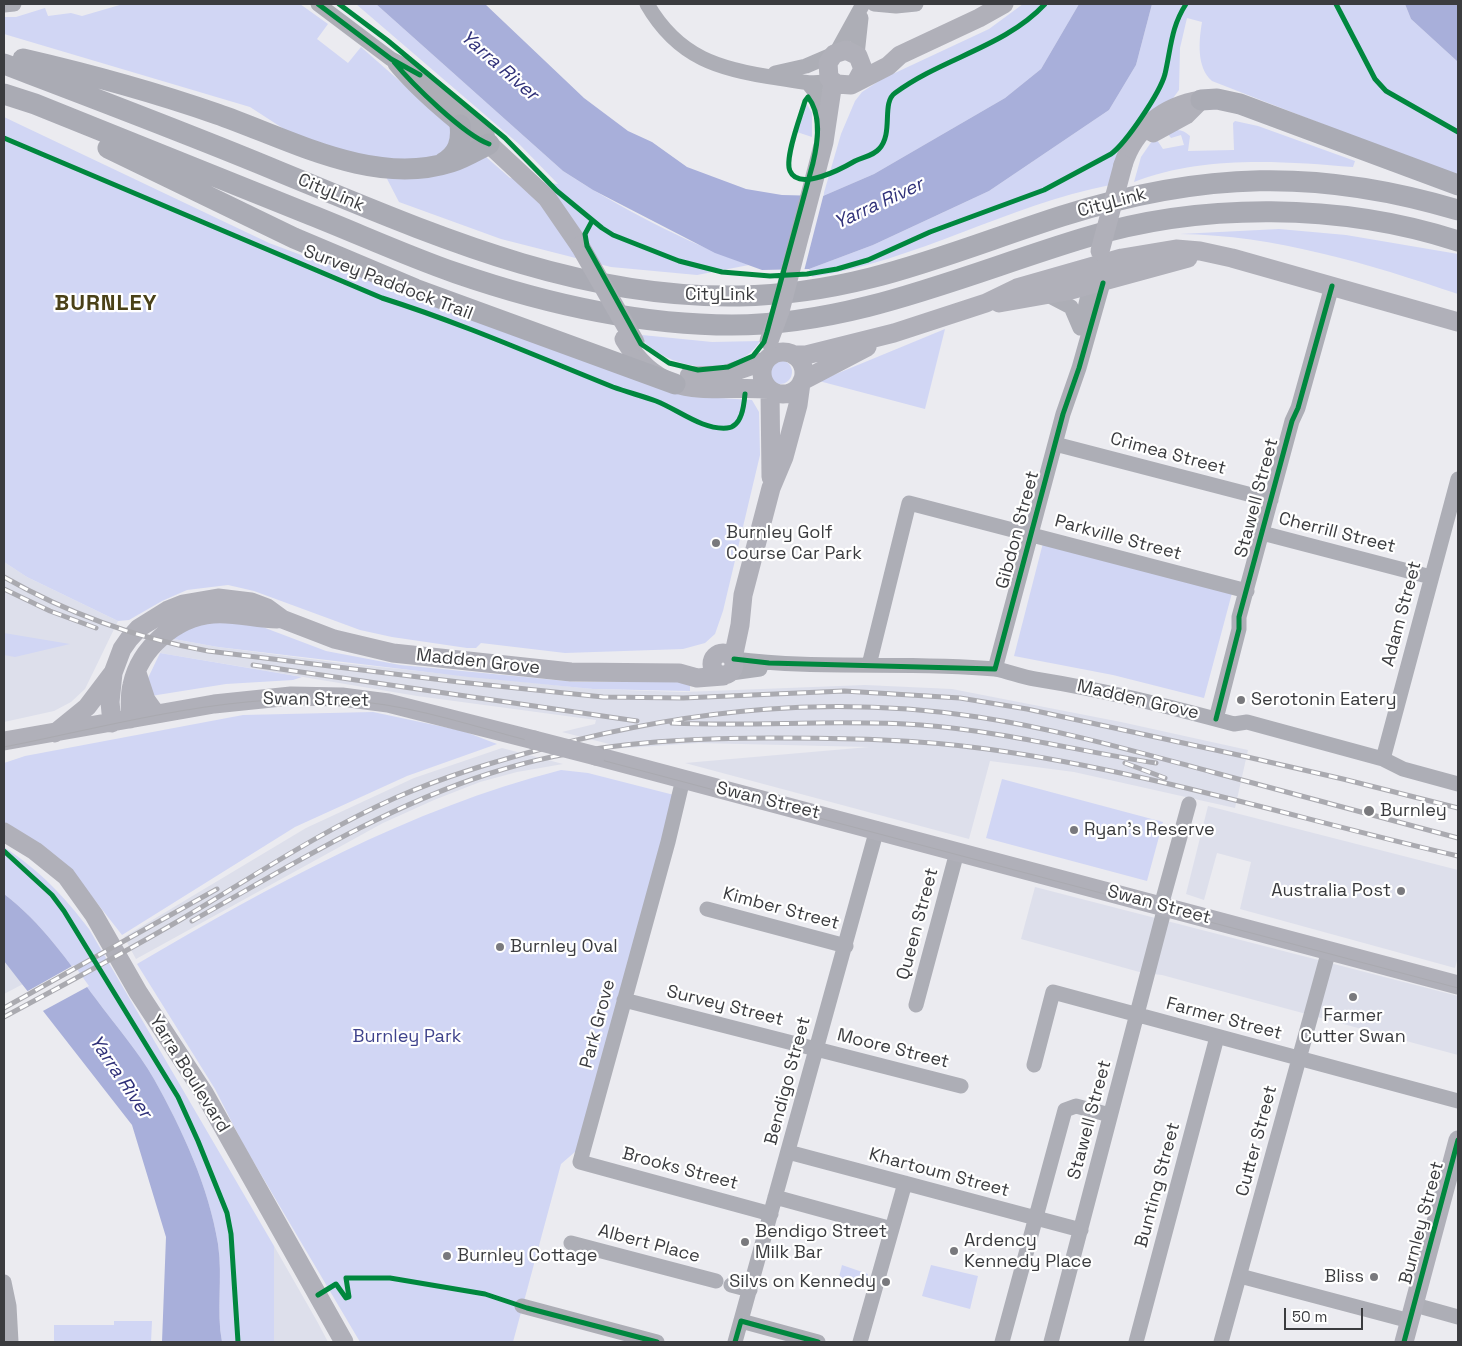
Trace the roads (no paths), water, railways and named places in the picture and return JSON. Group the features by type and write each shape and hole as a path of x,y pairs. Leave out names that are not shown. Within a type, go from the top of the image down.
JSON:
{"highway":[{"path":"4,54 167,98 218,114 324,156 344,161 387,167 441,165 489,144"},
{"name":"CityLink","path":"4,64 177,129 454,243 546,272 616,287 657,293 742,296 790,293 837,287 920,265 1061,216 1104,204 1165,190 1216,182 1269,180 1327,182 1379,189 1458,210"},
{"name":"CityLink","path":"4,94 35,104 454,273 563,304 641,318 730,325 803,320 861,310 1086,238 1138,224 1217,215 1304,214 1380,222 1458,241"},
{"path":"1201,100 1217,99 1240,104 1458,185"},
{"path":"4,105 105,146 258,222 396,281 675,384"},
{"path":"441,165 450,159 458,148 460,124"},
{"path":"1138,224 1202,206 1268,202 1356,207 1421,219 1458,230"}],"main road":[{"path":"832,81 841,86 856,83 888,66 900,55 979,18 1004,4"},
{"path":"771,488 769,390 763,382 761,373 779,352 780,311 821,153 832,81 827,67 835,53 846,50 858,56 900,55"},
{"path":"821,153 843,103 863,69 858,56"},
{"name":"Gibdon Street","path":"1096,284 1128,164 1176,106 1201,100"},
{"path":"489,144 547,198 574,241 629,341 645,365 675,384 700,390 769,390 778,394 786,394 793,392 802,382 894,333"},
{"path":"629,341 664,367 695,377 724,375 779,352 806,355 894,333 986,303 1017,288 1103,256 1176,249 1200,251 1232,258 1458,322"},
{"path":"986,303 1020,301 1048,295 1096,284 1183,259 1232,258"},
{"path":"725,663 771,488 784,457 802,382 803,366 779,352"},
{"name":"Madden Grove","path":"121,721 110,702 113,673 122,649 139,628 154,617 183,604 204,600 235,599 267,608 282,619"},
{"name":"Madden Grove","path":"121,721 132,683 157,640 173,628 195,618 225,614 282,619 352,644 420,657 572,672 679,673 697,678 725,663"},
{"path":"62,732 87,708 113,673"},
{"path":"137,673 146,700 156,714"},
{"name":"Swan Street","path":"4,741 240,700 291,696 342,698 412,708 877,829 1458,985"},
{"name":"Swan Street","path":"4,750 62,732"},
{"name":"Yarra Boulevard","path":"4,832 35,851 66,876 82,897 138,992 204,1093 344,1342"},
{"name":"Burnley Street","path":"1404,1342 1458,1140"}],"street":[{"path":"4,5 14,4"},
{"path":"318,4 391,58 416,72 430,83 487,134 489,144"},
{"path":"647,4 663,28 686,49 718,67 759,76 820,84 832,81"},
{"path":"759,76 792,71 835,53 863,4"},
{"path":"858,56 863,4"},
{"path":"874,4 896,6 916,4"},
{"path":"391,58 409,81 478,140 489,144"},
{"path":"808,82 822,104 821,153"},
{"name":"Gibdon Street","path":"1068,397 1080,328 1096,284"},
{"name":"Gibdon Street","path":"995,669 1068,397 1079,368 1096,284"},
{"name":"Stawell Street","path":"1216,719 1246,591 1332,286"},
{"path":"1048,295 1071,307 1080,328"},
{"name":"Crimea Street","path":"1055,444 1271,500"},
{"name":"Adam Street","path":"1383,759 1458,479"},
{"name":"Parkville Street","path":"869,665 909,504 1246,591"},
{"name":"Cherrill Street","path":"1262,533 1431,577"},
{"name":"Madden Grove","path":"725,663 755,669 808,672 869,665 995,669 1026,677 1093,688 1234,724 1247,722 1383,759 1403,769 1458,784"},
{"name":"Park Grove","path":"580,1162 683,779"},
{"name":"Stawell Street","path":"1051,1342 1137,1015 1188,804"},
{"name":"Bendigo Street","path":"735,1342 877,829"},
{"name":"Queen Street","path":"916,1006 957,852"},
{"name":"Kimber Street","path":"707,909 846,946"},
{"name":"Cutter Street","path":"1221,1342 1329,950"},
{"name":"Farmer Street","path":"1034,1065 1052,992 1458,1101"},
{"name":"Survey Street","path":"624,1000 816,1049"},
{"name":"Bunting Street","path":"1136,1342 1217,1037"},
{"name":"Moore Street","path":"816,1049 961,1086"},
{"path":"1002,1342 1065,1110 1076,1106 1110,1115"},
{"name":"Khartoum Street","path":"788,1152 1080,1230"},
{"name":"Brooks Street","path":"580,1162 771,1214"},
{"path":"860,1342 905,1183"},
{"path":"775,1197 892,1228"},
{"name":"Albert Place","path":"571,1243 716,1281"},
{"path":"1240,1276 1412,1313 1458,1317"},
{"path":"4,1282 9,1306 11,1342"},
{"path":"731,1285 750,1290"},
{"path":"522,1306 657,1342"},
{"path":"741,1321 818,1342"}],"water":[{"name":"Yarra River","path":"376,4 485,4 584,98 628,131 652,142 687,167 746,189 782,195 823,196 874,174 1005,98 1041,69 1079,4 1152,4 1136,65 1109,110 989,191 873,245 809,269 762,270 715,253 593,190 563,171"},
{"path":"1405,4 1458,4 1458,62 1411,19"},
{"name":"Yarra River","path":"4,894 30,917 65,957 141,1058 175,1118 201,1180 214,1223 220,1269 220,1330 222,1342 162,1342 166,1237 132,1125 4,961"}],"tram line":[{"path":"4,747 137,719 228,704 273,700 319,699 385,705 448,718 1458,988"}],"railway":[{"path":"4,577 52,602 103,623 181,646 208,651 459,682 603,697 683,698 844,691 960,698 1027,709 1243,756 1458,808"},
{"path":"4,589 50,611 96,628"},
{"path":"253,665 637,721"},
{"path":"4,1017 158,933 312,840 395,798 471,770 549,747 656,723 709,715 816,707 869,707 923,710 978,717 1095,741 1458,838"},
{"path":"672,723 890,723 921,725 1010,736 1156,763"},
{"path":"192,921 337,840 374,821 449,788 523,764 592,749 698,739 769,738 906,741 987,749 1047,758 1224,797 1458,856"},
{"path":"1125,763 1165,778"},
{"path":"4,1008 217,889"}],"place":[{"name":"Burnley Golf Course Car Park","path":"716,543"},
{"name":"Serotonin Eatery","path":"1241,700"},
{"name":"Burnley","path":"1369,811"},
{"name":"Ryan's Reserve","path":"1074,830"},
{"name":"Australia Post","path":"1401,891"},
{"name":"Burnley Oval","path":"500,947"},
{"name":"Farmer Cutter Swan","path":"1353,997"},
{"name":"Bendigo Street Milk Bar","path":"745,1242"},
{"name":"Ardency Kennedy Place","path":"954,1251"},
{"name":"Burnley Cottage","path":"447,1256"},
{"name":"Bliss","path":"1374,1277"},
{"name":"Silvs on Kennedy","path":"886,1282"}],"district":[{"name":"BURNLEY","path":"106,304"}],"park label":[{"name":"Burnley Park","path":"407,1037"}]}
